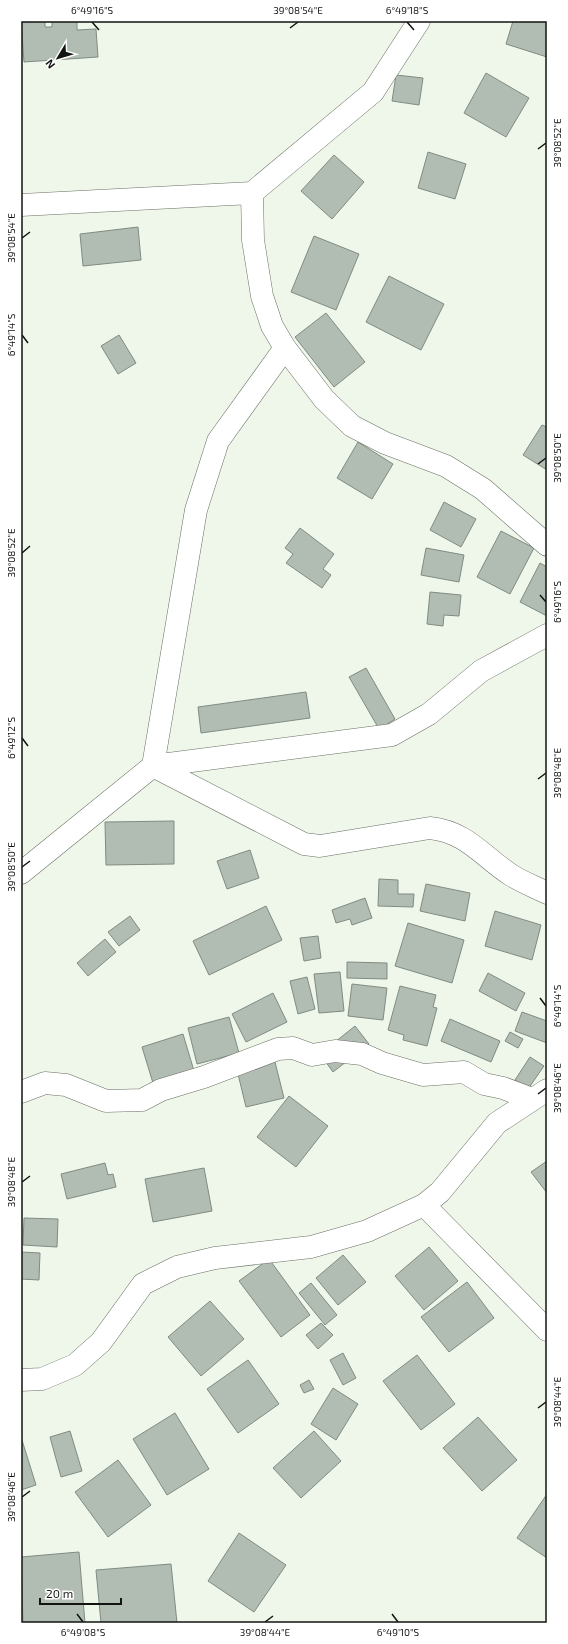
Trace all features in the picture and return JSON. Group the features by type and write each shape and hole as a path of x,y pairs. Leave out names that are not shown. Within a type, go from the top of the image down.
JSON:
{"street":[{"path":"21,206 252,193 373,92 419,21"},
{"path":"252,193 253,240 262,296 272,326 285,348 324,399 352,426 385,443 446,466 483,490 547,545"},
{"path":"153,766 193,527 218,441 285,348"},
{"path":"21,873 153,766 392,735 429,714 481,671 547,635"},
{"path":"153,766 304,844 320,846 430,828 445,829 466,840 511,875 547,893"},
{"path":"21,1092 45,1083 66,1085 94,1098 106,1101 142,1100 161,1090 204,1077 278,1049 293,1048 312,1055 335,1051 362,1054 382,1063 423,1075 464,1072 484,1084 539,1094"},
{"path":"21,1380 42,1379 75,1365 101,1342 143,1284 176,1268 215,1258 310,1247 367,1231 424,1204 440,1192 496,1123 539,1094"},
{"path":"424,1204 547,1330"}],"building":[{"path":"45,21 45,27 52,27 52,21 77,21 77,30 96,29 98,57 24,62 21,22"},
{"path":"513,21 547,21 547,57 506,44"},
{"path":"486,73 529,98 506,137 464,113"},
{"path":"396,75 423,78 419,105 392,101"},
{"path":"428,152 466,164 455,199 418,188"},
{"path":"334,155 364,182 332,219 301,191"},
{"path":"138,227 141,260 83,266 80,234"},
{"path":"314,236 359,254 336,310 291,292"},
{"path":"389,276 444,304 421,350 366,322"},
{"path":"326,313 365,362 334,387 295,337"},
{"path":"119,335 136,363 118,374 101,346"},
{"path":"542,425 547,427 547,470 523,455"},
{"path":"358,442 393,464 372,499 337,478"},
{"path":"444,502 476,519 461,547 430,530"},
{"path":"300,528 334,554 323,569 331,575 322,588 286,563 293,554 285,548"},
{"path":"501,531 534,548 510,594 477,577"},
{"path":"426,548 464,555 459,582 421,575"},
{"path":"540,563 547,567 547,616 520,602"},
{"path":"430,592 461,595 459,616 444,615 443,626 427,624"},
{"path":"366,668 395,719 379,729 349,677"},
{"path":"306,692 310,718 201,733 198,707"},
{"path":"174,821 174,864 106,865 105,822"},
{"path":"250,850 259,878 227,889 217,861"},
{"path":"379,879 398,880 398,894 414,894 413,907 378,906"},
{"path":"426,884 470,893 465,921 420,911"},
{"path":"365,898 372,918 352,925 350,919 336,923 332,910"},
{"path":"266,906 282,940 209,975 193,941"},
{"path":"495,911 541,925 532,960 485,946"},
{"path":"130,916 140,930 119,946 108,932"},
{"path":"408,923 464,940 452,983 395,966"},
{"path":"318,936 321,958 304,961 300,938"},
{"path":"105,939 116,952 88,976 77,963"},
{"path":"347,962 387,963 387,979 347,978"},
{"path":"340,972 344,1011 319,1013 314,974"},
{"path":"488,973 525,993 516,1011 479,991"},
{"path":"307,977 315,1009 298,1014 290,981"},
{"path":"352,984 387,988 383,1020 348,1016"},
{"path":"400,986 436,995 433,1007 437,1008 427,1046 403,1040 404,1035 388,1030"},
{"path":"273,993 287,1022 246,1042 232,1014"},
{"path":"522,1012 547,1021 547,1043 515,1031"},
{"path":"229,1017 239,1053 197,1064 188,1028"},
{"path":"450,1019 500,1041 491,1062 441,1041"},
{"path":"355,1026 369,1044 333,1072 320,1054"},
{"path":"510,1032 523,1039 518,1048 505,1041"},
{"path":"183,1034 194,1071 153,1083 142,1047"},
{"path":"530,1057 544,1066 528,1089 515,1080"},
{"path":"275,1062 284,1098 246,1107 237,1070"},
{"path":"289,1096 328,1126 296,1167 257,1137"},
{"path":"547,1161 547,1193 531,1172"},
{"path":"105,1163 108,1175 113,1174 116,1187 67,1199 61,1174"},
{"path":"204,1168 212,1211 153,1222 145,1179"},
{"path":"24,1218 58,1219 57,1247 23,1245"},
{"path":"429,1247 458,1281 424,1310 395,1276"},
{"path":"21,1252 40,1253 39,1280 21,1279"},
{"path":"343,1255 366,1282 338,1305 316,1278"},
{"path":"269,1259 310,1315 281,1337 239,1281"},
{"path":"467,1282 494,1318 449,1352 421,1317"},
{"path":"311,1283 337,1315 325,1325 299,1293"},
{"path":"210,1301 244,1339 201,1376 168,1337"},
{"path":"321,1323 333,1335 318,1349 306,1335"},
{"path":"343,1353 356,1378 343,1385 330,1360"},
{"path":"417,1355 455,1404 421,1430 383,1381"},
{"path":"248,1360 279,1404 238,1433 207,1389"},
{"path":"309,1380 314,1389 304,1393 300,1385"},
{"path":"333,1388 358,1404 336,1440 311,1424"},
{"path":"175,1413 209,1469 167,1495 133,1439"},
{"path":"478,1417 517,1460 482,1491 443,1448"},
{"path":"70,1431 82,1471 61,1477 50,1437"},
{"path":"314,1431 341,1461 301,1498 273,1468"},
{"path":"21,1437 36,1485 21,1490"},
{"path":"118,1460 151,1505 108,1537 75,1492"},
{"path":"547,1494 547,1558 517,1538"},
{"path":"239,1533 286,1565 254,1612 208,1581"},
{"path":"79,1552 85,1623 23,1623 21,1557"},
{"path":"171,1564 177,1623 101,1623 96,1570"}]}
